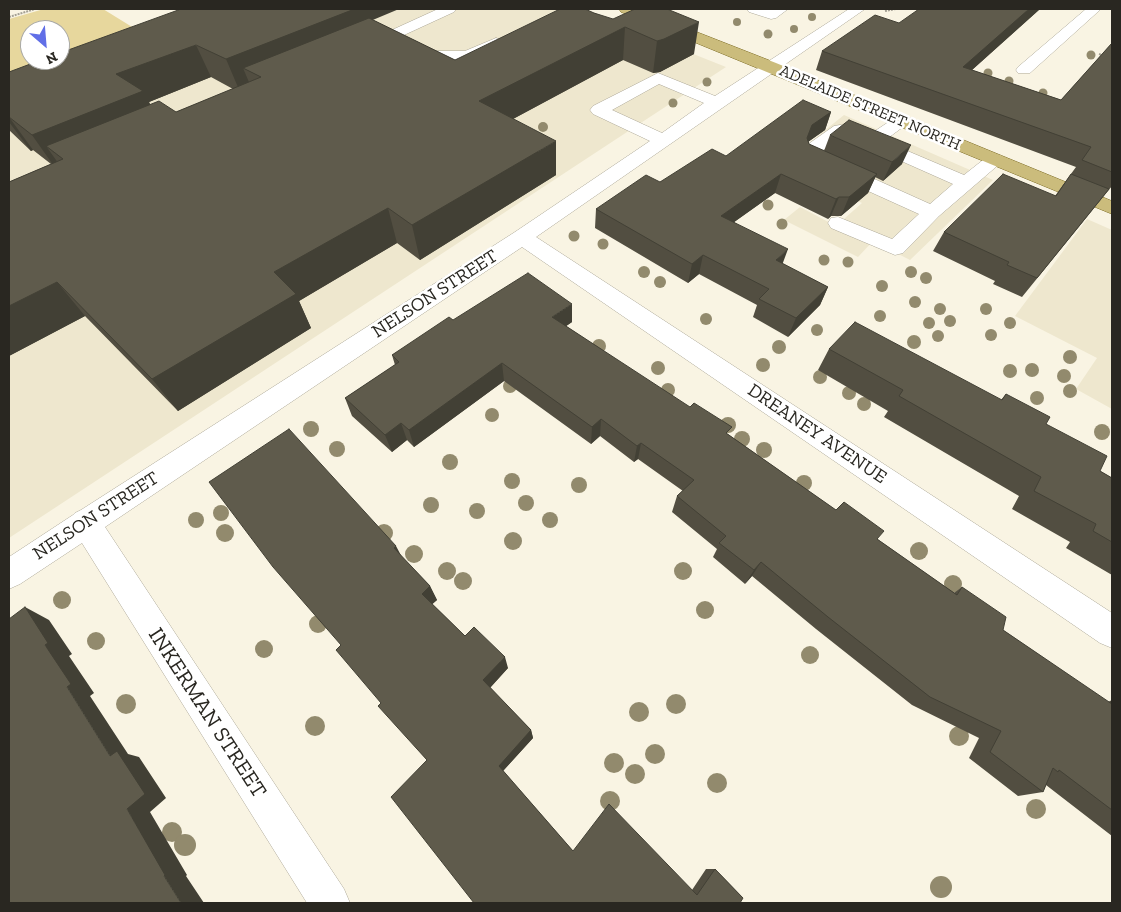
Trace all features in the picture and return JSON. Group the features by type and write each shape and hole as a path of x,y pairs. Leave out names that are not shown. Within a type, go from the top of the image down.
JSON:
{"main road":[{"name":"ADELAIDE STREET NORTH","path":"626,9 770,66 1112,208"}],"street":[{"path":"368,46 449,9"},
{"path":"754,9 771,15 782,9"},
{"name":"NELSON STREET","path":"9,574 85,522 522,237 770,66 858,9"},
{"path":"1024,70 1094,9"},
{"path":"623,27 644,16"},
{"path":"386,38 423,56 468,56 513,34"},
{"path":"663,140 599,110 658,78 718,103"},
{"path":"868,144 902,121"},
{"path":"932,212 892,169 868,144 840,130 813,149 811,158 843,164 892,169 966,183"},
{"path":"838,223 895,248 932,212 995,160"},
{"name":"DREANEY AVENUE","path":"522,237 1112,632"},
{"name":"INKERMAN STREET","path":"85,522 330,903"}],"path":[{"path":"9,17 35,9"},
{"path":"1100,54 1112,58"}],"shaded area":[{"path":"44,9 103,9 137,30 70,62 70,20 20,20 20,70 54,70 9,92 9,19"},
{"path":"232,9 580,9 726,67 9,538 9,92"},
{"path":"844,115 993,180 910,260 873,241 858,257 784,220 800,207 836,226 862,203 783,164"},
{"path":"1087,219 1112,230 1112,409 1076,389 1097,358 1015,316"}],"building":[{"path":"181,9 352,10 226,59 196,45 116,74 143,91 32,135 9,117 9,72 20,68 20,70 70,70 70,49"},
{"path":"560,9 585,9 613,19 635,9 667,9 699,22 657,41 625,27 479,101 556,141 412,225 388,208 274,272 296,294 152,379 57,282 9,306 9,182 63,159 46,146 159,101 176,112 261,77 243,68 369,18 455,60"},
{"path":"919,9 1029,9 963,67 1061,100 1112,43 1112,172 1082,160 1091,147 822,51 875,15 899,23"},
{"path":"803,100 831,112 812,125 807,138 809,144 877,174 849,197 839,197 836,199 781,174 721,216 788,249 776,260 828,287 796,318 759,299 769,289 703,255 692,264 596,209 646,175 660,182 712,149 726,156"},
{"path":"849,120 911,145 892,162 830,135"},
{"path":"1003,174 1056,196 1071,174 1109,189 1037,278 1007,265 1009,262 944,232"},
{"path":"528,273 572,304 552,317 690,407 694,403 732,427 726,433 836,510 844,502 884,531 877,539 957,595 962,587 1006,617 1003,630 1112,704 1112,810 1059,770 1058,772 1053,768 1043,792 990,752 1001,731 930,697 761,562 754,570 719,543 726,536 677,496 694,480 641,443 637,446 601,419 592,427 502,363 409,430 401,423 385,435 345,398 399,362 392,355 449,317 453,320"},
{"path":"855,322 1002,400 1006,394 1050,417 1046,424 1107,456 1100,471 1112,478 1112,542 1093,531 1096,524 1034,491 1041,477 899,396 903,390 829,349"},
{"path":"289,429 430,586 422,594 465,636 474,627 505,657 483,680 531,730 499,766 573,851 609,804 697,895 715,869 743,898 740,903 474,903 391,797 427,760 378,706 381,703 336,650 341,645 273,567 209,482"},
{"path":"25,607 48,643 45,645 71,684 67,687 110,756 117,751 145,794 127,809 181,903 9,903 9,619"}]}
